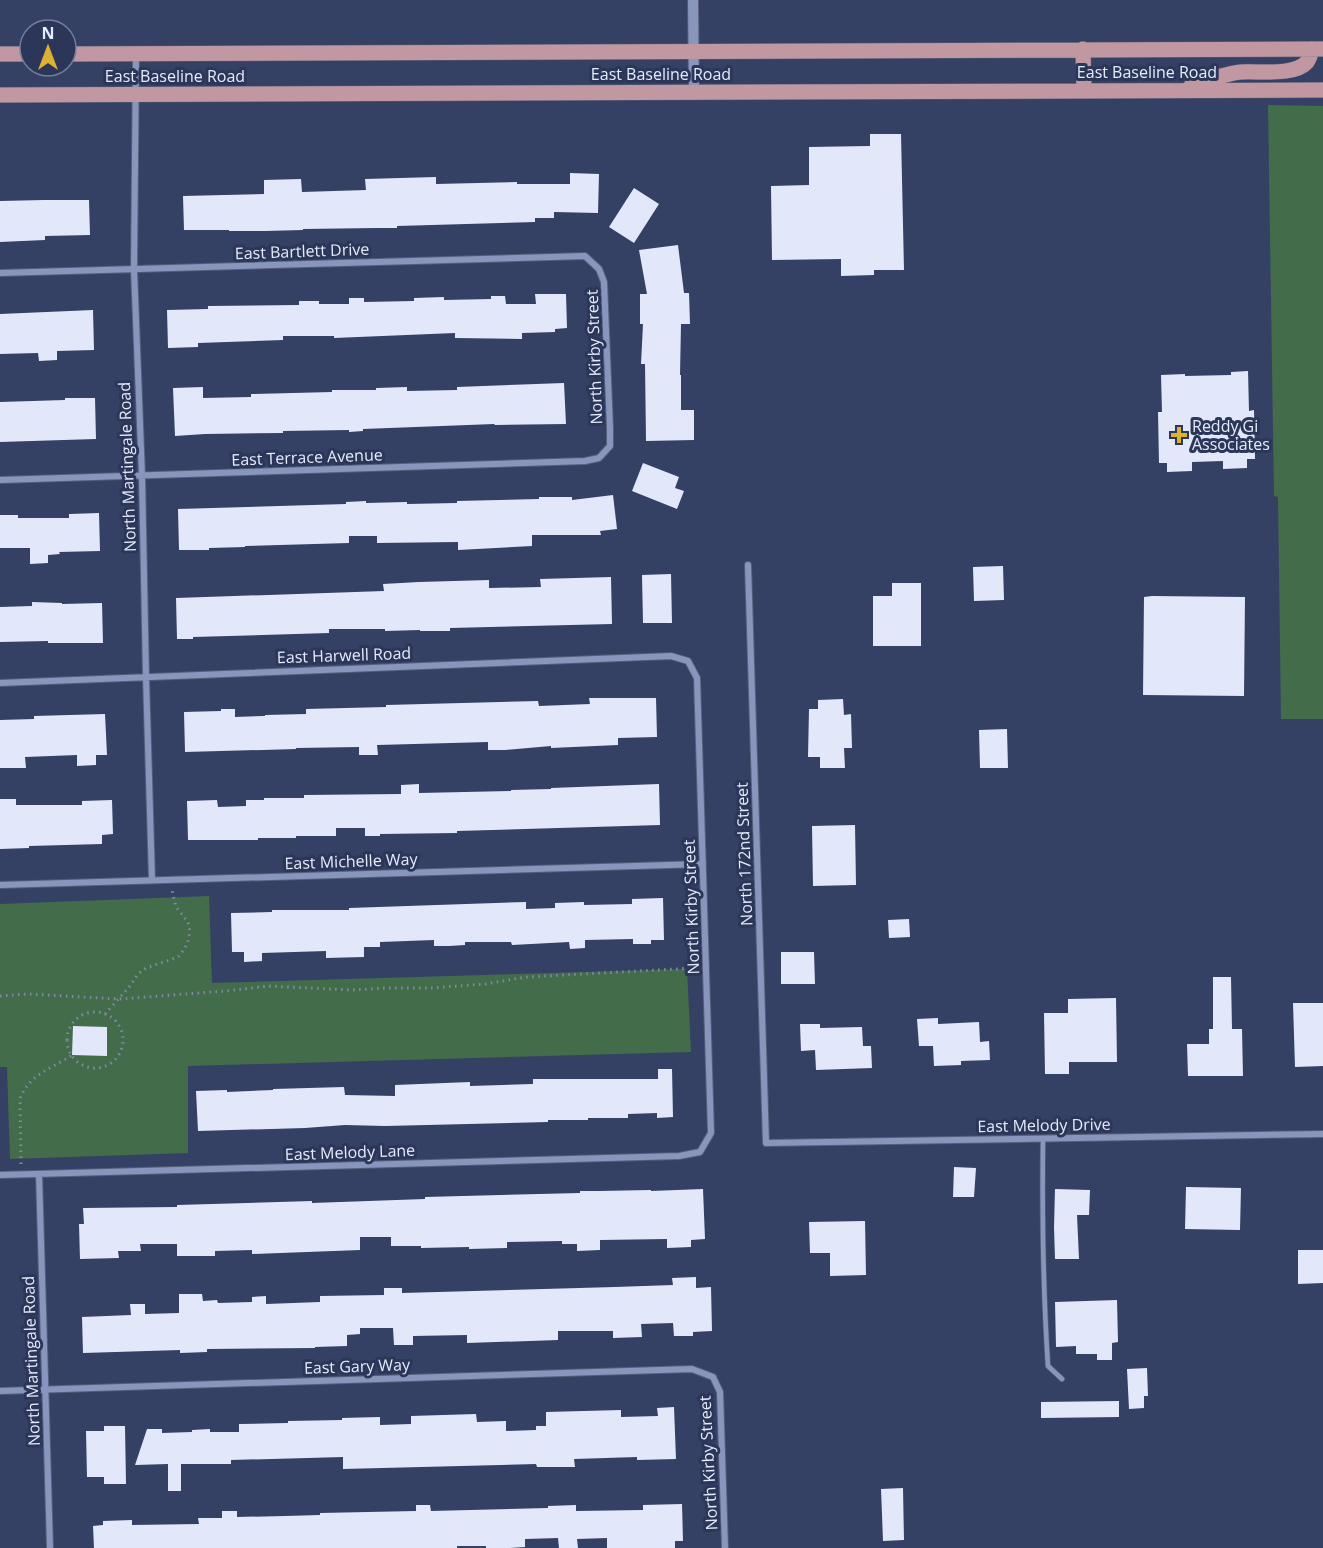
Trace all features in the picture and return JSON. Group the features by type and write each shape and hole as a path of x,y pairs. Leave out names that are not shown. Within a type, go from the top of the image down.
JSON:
{"main road":[{"path":"1083,49 1084,91"},
{"name":"East Baseline Road","path":"78,54 1317,49"},
{"path":"1177,90 1229,74 1284,71 1296,68 1308,61 1317,49"},
{"path":"0,54 18,54"},
{"name":"East Baseline Road","path":"0,95 1323,90"}],"street":[{"path":"693,0 694,92"},
{"name":"North Martingale Road","path":"136,53 134,269 142,476 152,880"},
{"name":"East Bartlett Drive","path":"0,273 585,256 599,269"},
{"name":"North Kirby Street","path":"599,269 604,282 610,446"},
{"name":"East Terrace Avenue","path":"0,480 585,461 599,458 610,446"},
{"name":"North 172nd Street","path":"748,565 766,1143"},
{"name":"East Harwell Road","path":"0,682 671,656 688,661"},
{"name":"North Kirby Street","path":"688,661 697,678 711,1133 700,1152"},
{"name":"East Michelle Way","path":"0,885 703,864"},
{"name":"East Melody Drive","path":"766,1143 1323,1134"},
{"name":"East Melody Lane","path":"0,1175 679,1156 700,1152"},
{"name":"North Martingale Road","path":"39,1174 50,1548"},
{"name":"East Gary Way","path":"0,1391 692,1369 713,1377"},
{"name":"North Kirby Street","path":"713,1377 720,1392 725,1548"}],"lane":[{"path":"1043,1138 1048,1365 1062,1379"}],"path":[{"path":"105,1014 138,974 146,968 179,956 188,941 188,922 176,907 170,880"},
{"path":"0,996 28,994 119,999 268,986 352,990 430,988 485,984 526,977 706,968"},
{"path":"88,1013 105,1014 113,1018 123,1033 122,1051 117,1059 102,1068 85,1067 71,1056 67,1039 69,1030 73,1023 88,1013"},
{"path":"21,1175 20,1099 24,1089 31,1080 71,1056"}],"green space":[{"path":"1268,105 1323,106 1323,719 1281,719 1278,497 1274,496"},
{"path":"209,896 212,983 687,969 691,1052 188,1066 188,1153 10,1159 7,1067 0,1067 0,904"}],"building":[{"path":"870,134 901,134 904,270 874,270 874,275 841,276 841,259 772,260 771,186 809,185 809,147 870,146"},
{"path":"570,173 599,174 598,213 554,212 554,218 535,218 535,222 397,226 397,228 184,230 183,196 264,194 264,180 301,179 302,192 366,190 365,179 436,177 436,184 517,182 517,184 570,184"},
{"path":"634,188 659,204 634,243 609,227"},
{"path":"89,200 90,235 45,236 45,240 0,242 0,201"},
{"path":"678,245 684,293 689,293 690,324 681,324 681,410 694,410 694,440 646,441 645,364 641,364 643,324 640,324 640,294 647,294 639,250"},
{"path":"535,294 566,294 567,328 555,329 555,332 522,333 522,339 455,338 455,333 334,338 334,336 283,336 283,340 198,343 198,347 168,348 167,310 208,309 208,306 299,305 299,301 349,304 349,298 364,298 364,302 414,301 414,298 444,297 444,300 491,299 491,296 505,296 506,304 536,304"},
{"path":"93,310 94,350 57,351 57,360 39,361 38,353 0,354 0,314"},
{"name":"Reddy Gi Associates","path":"1248,371 1249,411 1254,410 1255,459 1247,459 1247,468 1223,469 1223,461 1192,462 1192,471 1167,472 1167,463 1159,463 1158,412 1162,412 1161,375 1231,375 1231,372"},
{"path":"564,383 566,424 494,424 363,429 363,431 349,432 349,430 283,431 283,433 175,436 173,388 203,387 203,398 332,392 332,390 376,390 376,388 407,387 407,391 457,390 457,387"},
{"path":"65,398 95,398 96,439 0,442 0,402 65,400"},
{"path":"643,463 679,477 675,488 684,491 677,509 632,491"},
{"path":"613,495 617,529 600,531 601,535 532,535 532,546 458,550 458,542 377,543 377,536 349,536 349,543 179,550 178,509 346,504 346,502 366,501 366,503 407,502 407,504 457,503 457,501 539,499 539,497 572,497 572,500"},
{"path":"99,513 100,551 59,552 60,554 48,555 48,563 30,564 30,548 0,548 0,515 18,515 18,518 69,518 69,514"},
{"path":"1003,566 1004,600 974,601 973,567"},
{"path":"671,574 672,623 643,623 642,575"},
{"path":"611,577 612,624 450,628 450,631 329,629 329,633 177,639 176,598 384,591 383,584 419,582 489,580 489,588 541,587 540,579"},
{"path":"892,583 921,583 921,646 873,646 873,596 892,596"},
{"path":"1144,597 1245,597 1244,696 1143,695"},
{"path":"32,602 102,603 103,643 0,642 0,607 32,606"},
{"path":"589,698 656,698 657,737 618,738 618,745 551,748 551,746 505,750 488,750 488,742 377,745 378,755 359,755 359,747 185,752 184,712 235,709 235,717 265,716 306,714 306,709 386,707 386,705 538,701 539,706 590,704"},
{"path":"843,699 844,715 851,714 852,748 844,748 845,768 820,768 820,757 808,757 809,709 818,709 818,700"},
{"path":"105,714 107,755 96,755 96,765 77,766 77,755 25,757 26,768 0,768 0,720 34,719 34,716"},
{"path":"1007,729 1008,768 980,768 979,730"},
{"path":"419,784 419,793 659,784 660,825 380,834 380,836 365,836 365,828 336,828 336,836 296,836 296,838 258,838 258,840 188,840 187,801 217,800 218,807 246,806 246,800 264,800 264,798 304,798 304,795 401,794 401,785"},
{"path":"0,799 16,799 16,805 82,805 82,801 112,800 113,834 102,835 102,844 0,849"},
{"path":"855,825 856,885 813,886 812,826"},
{"path":"663,898 664,940 651,940 651,944 633,944 633,939 585,940 585,948 570,949 569,942 512,945 511,942 465,942 465,945 434,946 434,940 380,942 380,947 364,947 364,957 326,958 326,951 262,953 262,961 244,962 244,952 232,952 231,913 526,902 526,909 555,908 555,903 632,904 632,899"},
{"path":"909,919 910,937 889,938 888,920"},
{"path":"781,952 814,952 815,984 781,984"},
{"path":"1213,977 1231,977 1232,1029 1242,1029 1243,1076 1188,1076 1187,1044 1209,1044 1209,1029 1213,1029"},
{"path":"1116,998 1117,1062 1069,1062 1069,1074 1045,1074 1044,1013 1068,1013 1068,999"},
{"path":"1293,1003 1323,1003 1323,1066 1295,1067"},
{"path":"938,1018 938,1024 979,1022 980,1042 989,1041 990,1060 961,1061 961,1065 934,1066 933,1046 919,1046 917,1019"},
{"path":"800,1024 820,1024 820,1028 862,1027 863,1046 871,1046 872,1068 816,1070 815,1050 801,1051"},
{"path":"73,1026 107,1027 107,1056 72,1055"},
{"path":"658,1069 672,1069 673,1117 657,1118 657,1113 628,1114 628,1118 548,1120 548,1122 345,1125 198,1131 196,1091 227,1090 227,1092 344,1087 345,1095 395,1096 395,1085 470,1082 470,1086 533,1084 533,1079 658,1079"},
{"path":"954,1167 976,1168 974,1197 953,1197"},
{"path":"1186,1187 1241,1188 1240,1230 1185,1229"},
{"path":"703,1189 705,1239 691,1240 691,1247 667,1248 667,1239 600,1240 600,1250 577,1251 577,1244 562,1244 562,1241 507,1242 507,1248 421,1248 421,1246 391,1246 391,1237 360,1237 360,1250 252,1254 252,1250 215,1251 215,1256 177,1256 177,1244 140,1244 141,1251 118,1251 119,1258 80,1259 79,1224 84,1224 83,1208 177,1207 177,1205 312,1201 312,1203 580,1193 580,1191"},
{"path":"1055,1189 1090,1190 1089,1215 1077,1215 1079,1259 1055,1259"},
{"path":"865,1221 866,1275 830,1276 830,1253 810,1253 809,1222"},
{"path":"1298,1250 1323,1250 1323,1283 1298,1284"},
{"path":"696,1277 696,1288 711,1287 712,1331 693,1332 693,1336 674,1336 673,1323 641,1324 642,1337 613,1338 613,1331 558,1331 558,1340 467,1343 467,1335 413,1336 413,1345 394,1345 393,1328 360,1328 360,1334 347,1335 347,1346 207,1349 207,1352 180,1353 180,1350 83,1353 82,1317 131,1315 130,1304 145,1304 145,1314 179,1313 179,1294 202,1294 203,1301 217,1300 218,1303 252,1302 252,1297 266,1296 266,1304 320,1302 320,1296 384,1295 384,1288 402,1288 402,1293 673,1285 672,1278"},
{"path":"1117,1300 1118,1342 1112,1343 1112,1360 1097,1360 1097,1354 1076,1354 1076,1346 1056,1347 1055,1302"},
{"path":"1147,1368 1148,1396 1144,1396 1144,1408 1129,1409 1127,1369"},
{"path":"1119,1401 1119,1417 1041,1418 1041,1402"},
{"path":"674,1407 676,1459 637,1460 637,1457 574,1459 575,1467 537,1467 536,1464 343,1469 343,1457 231,1460 231,1464 181,1464 181,1491 168,1491 168,1464 135,1465 147,1429 162,1429 162,1433 210,1429 210,1432 239,1432 239,1424 380,1417 380,1425 411,1424 411,1416 476,1414 477,1422 506,1421 506,1431 536,1430 536,1426 546,1426 546,1412 621,1410 621,1417 658,1416 657,1408"},
{"path":"104,1426 125,1426 126,1484 104,1484 104,1477 87,1477 86,1431 104,1431"},
{"path":"903,1488 904,1540 883,1541 881,1489"},
{"path":"682,1504 683,1541 675,1541 675,1548 607,1548 607,1538 577,1539 578,1548 559,1548 558,1538 525,1539 525,1547 510,1548 457,1546 457,1548 94,1548 93,1526 103,1525 103,1521 132,1520 132,1525 199,1524 198,1518 222,1518 222,1511 237,1511 237,1517 416,1511 416,1505 430,1505 431,1511 548,1508 548,1506 576,1505 576,1511 643,1510 643,1505"}],"place":[{"name":"Reddy Gi Associates","path":"1179,435"}]}
